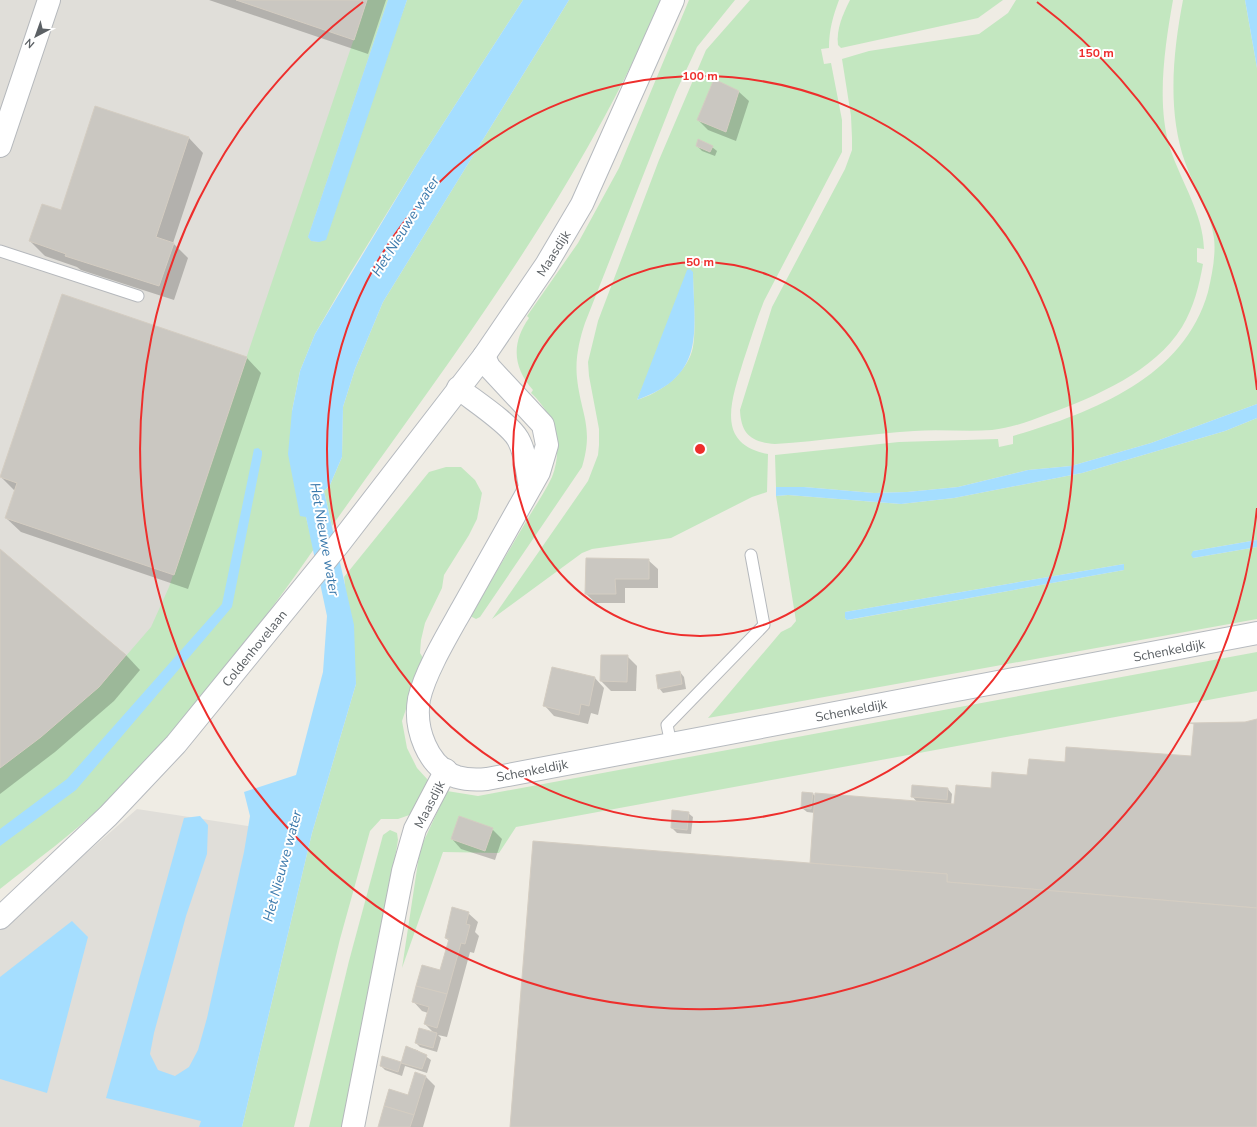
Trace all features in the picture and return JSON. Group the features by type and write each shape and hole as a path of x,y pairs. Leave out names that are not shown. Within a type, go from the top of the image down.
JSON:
{"street":[{"path":"0,146 49,0"},
{"name":"Maasdijk","path":"353,1127 403,871 415,829 446,770 433,760 423,741 418,724 420,699 434,661 539,472 547,445 543,425 489,367 484,356 546,265 582,204 674,0"},
{"name":"Coldenhovelaan","path":"0,918 108,816 176,744 316,572 484,356"},
{"path":"458,388 496,416 517,438 524,456 530,487"},
{"name":"Schenkeldijk","path":"446,770 456,777 472,780 487,779 1257,633"}],"lane":[{"path":"0,251 138,296"},
{"path":"671,744 667,725 764,625 751,555"}],"shaded area":[{"path":"0,0 396,0 226,599 0,834"},
{"path":"137,809 293,833 226,1127 0,1127 0,928"}],"green space":[{"path":"367,0 388,0 308,237 311,241 319,242 407,0 523,0 417,164 349,275 315,334 300,371 292,411 306,517 314,549 216,680 135,773 106,802 68,836 0,889 0,768 41,737 99,687 151,627 169,587"},
{"path":"569,0 661,0 629,71 553,206 467,336 332,526 324,491 330,485 342,457 343,407 355,369 383,302"},
{"path":"689,0 735,0 697,47 676,92 585,323 579,343 577,357 577,378 587,431 587,441 582,467 480,617 476,619 470,616 480,595 488,586 543,494 552,477 557,454 555,432 551,421 539,401 531,393 533,390 526,382 518,364 517,346 519,337 529,318 527,316 578,243 619,168"},
{"path":"750,0 839,0 832,23 829,48 821,49 824,64 831,63 842,120 842,152 764,301 743,362 732,405 731,418 733,430 740,441 751,449 768,454 767,492 752,497 671,538 592,549 582,553 492,619 588,481 598,455 599,429 589,376 588,362 598,321 659,160 706,50","holes":["693,272 694,334 692,351 689,360 678,375 663,388 637,400"]},
{"path":"850,0 1003,0 978,18 841,48 838,45 839,27"},
{"path":"1016,0 1173,0 1163,74 1163,113 1170,148 1200,223 1204,249 1197,248 1197,262 1203,264 1200,280 1190,312 1182,327 1170,343 1156,357 1122,381 1104,391 1066,407 1013,426 982,431 924,430 896,432 775,444 760,441 749,436 743,426 740,410 772,307 845,169 852,150 851,116 842,59 869,51 979,34 1008,13"},
{"path":"1183,0 1245,0 1257,68 1257,404 1151,443 1071,466 1028,470 958,487 907,492 874,493 804,487 776,487 775,455 899,442 998,439 999,447 1013,444 1013,436 1073,416 1103,403 1131,388 1156,369 1178,348 1196,322 1208,292 1214,258 1214,238 1212,228 1185,162 1179,143 1176,122 1174,102 1174,61"},
{"path":"1257,418 1257,540 1193,551 1193,558 1257,547 1257,619 708,718 781,632 791,627 796,621 776,496 788,495 901,504 954,498 1082,473 1225,431","holes":["1124,564 1124,570 848,620 845,618 845,612"]},
{"path":"446,467 461,467 475,480 482,493 477,519 469,535 444,575 442,588 425,623 420,653 423,658 402,721 407,748 417,768 428,780 427,792 415,813 398,819 381,819 370,831 340,939 294,1127 242,1127 312,833 356,684 344,577 429,472"},
{"path":"1257,652 1257,691 516,827 499,853 443,852 402,968 420,849 447,791 478,796"},
{"path":"390,830 397,833 398,840 375,980 344,1127 309,1127 349,961 383,835"}],"water":[{"path":"388,0 407,0 326,240 319,242 311,241 308,237"},
{"name":"Het Nieuwe water","path":"523,0 569,0 383,302 355,369 343,407 342,457 330,485 324,491 354,625 356,684 312,833 242,1127 199,1127 201,1121 106,1098 184,818 200,816 208,825 207,854 186,916 154,1033 150,1054 158,1070 175,1076 189,1067 198,1050 207,1018 244,852 250,816 244,792 296,775 323,672 327,616 306,517 300,516 288,454 292,411 300,371 315,334 417,164"},
{"path":"1245,0 1257,0 1257,68"},
{"path":"690,269 693,272 695,314 692,350 686,365 675,378 660,390 637,400 687,270"},
{"path":"1257,404 1257,418 1225,431 1082,473 954,498 901,504 788,495 776,496 776,487 804,487 874,493 907,492 958,487 1028,470 1071,466 1151,443"},
{"path":"258,448 262,451 262,455 232,607 76,790 0,846 0,829 67,779 222,604 254,449"},
{"path":"1257,540 1257,547 1193,558 1191,555 1193,551"},
{"path":"1124,564 1124,570 847,620 845,618 845,612"},
{"path":"72,921 88,937 47,1093 0,1079 0,977"}],"building":[{"path":"236,0 367,0 354,40"},
{"path":"714,79 739,91 726,132 697,120"},
{"path":"95,106 189,137 156,237 174,243 159,286 65,256 66,254 29,241 42,204 61,210"},
{"path":"698,139 713,146 710,152 696,146"},
{"path":"62,294 247,357 174,575 5,518 17,483 0,477"},
{"path":"0,549 126,655 99,687 41,737 0,768"},
{"path":"586,558 649,559 649,579 615,579 616,594 585,594"},
{"path":"601,655 628,655 627,682 600,681"},
{"path":"552,667 595,677 589,706 581,704 579,715 543,706"},
{"path":"680,671 682,684 658,689 656,675"},
{"path":"1257,719 1257,908 947,882 947,874 810,863 815,793 954,804 956,785 991,788 992,772 1027,775 1029,759 1065,762 1066,747 1191,756 1194,724 1190,723 1245,722"},
{"path":"912,785 948,788 947,800 911,797"},
{"path":"802,792 813,793 811,809 801,808"},
{"path":"672,810 689,812 687,830 671,828"},
{"path":"459,816 493,828 485,851 451,839"},
{"path":"533,841 947,874 947,882 1257,908 1257,1127 510,1127"},
{"path":"452,907 469,912 466,924 470,925 465,944 461,943 447,994 416,986 422,965 440,970 449,939 445,938"},
{"path":"416,986 447,994 437,1028 424,1024 429,1007 412,1002"},
{"path":"419,1028 437,1033 433,1048 415,1043"},
{"path":"406,1046 427,1055 422,1069 401,1063"},
{"path":"382,1056 401,1062 398,1072 380,1066"},
{"path":"415,1072 426,1076 414,1115 384,1106 389,1089 408,1095"},
{"path":"384,1106 414,1115 410,1127 378,1127"}]}
